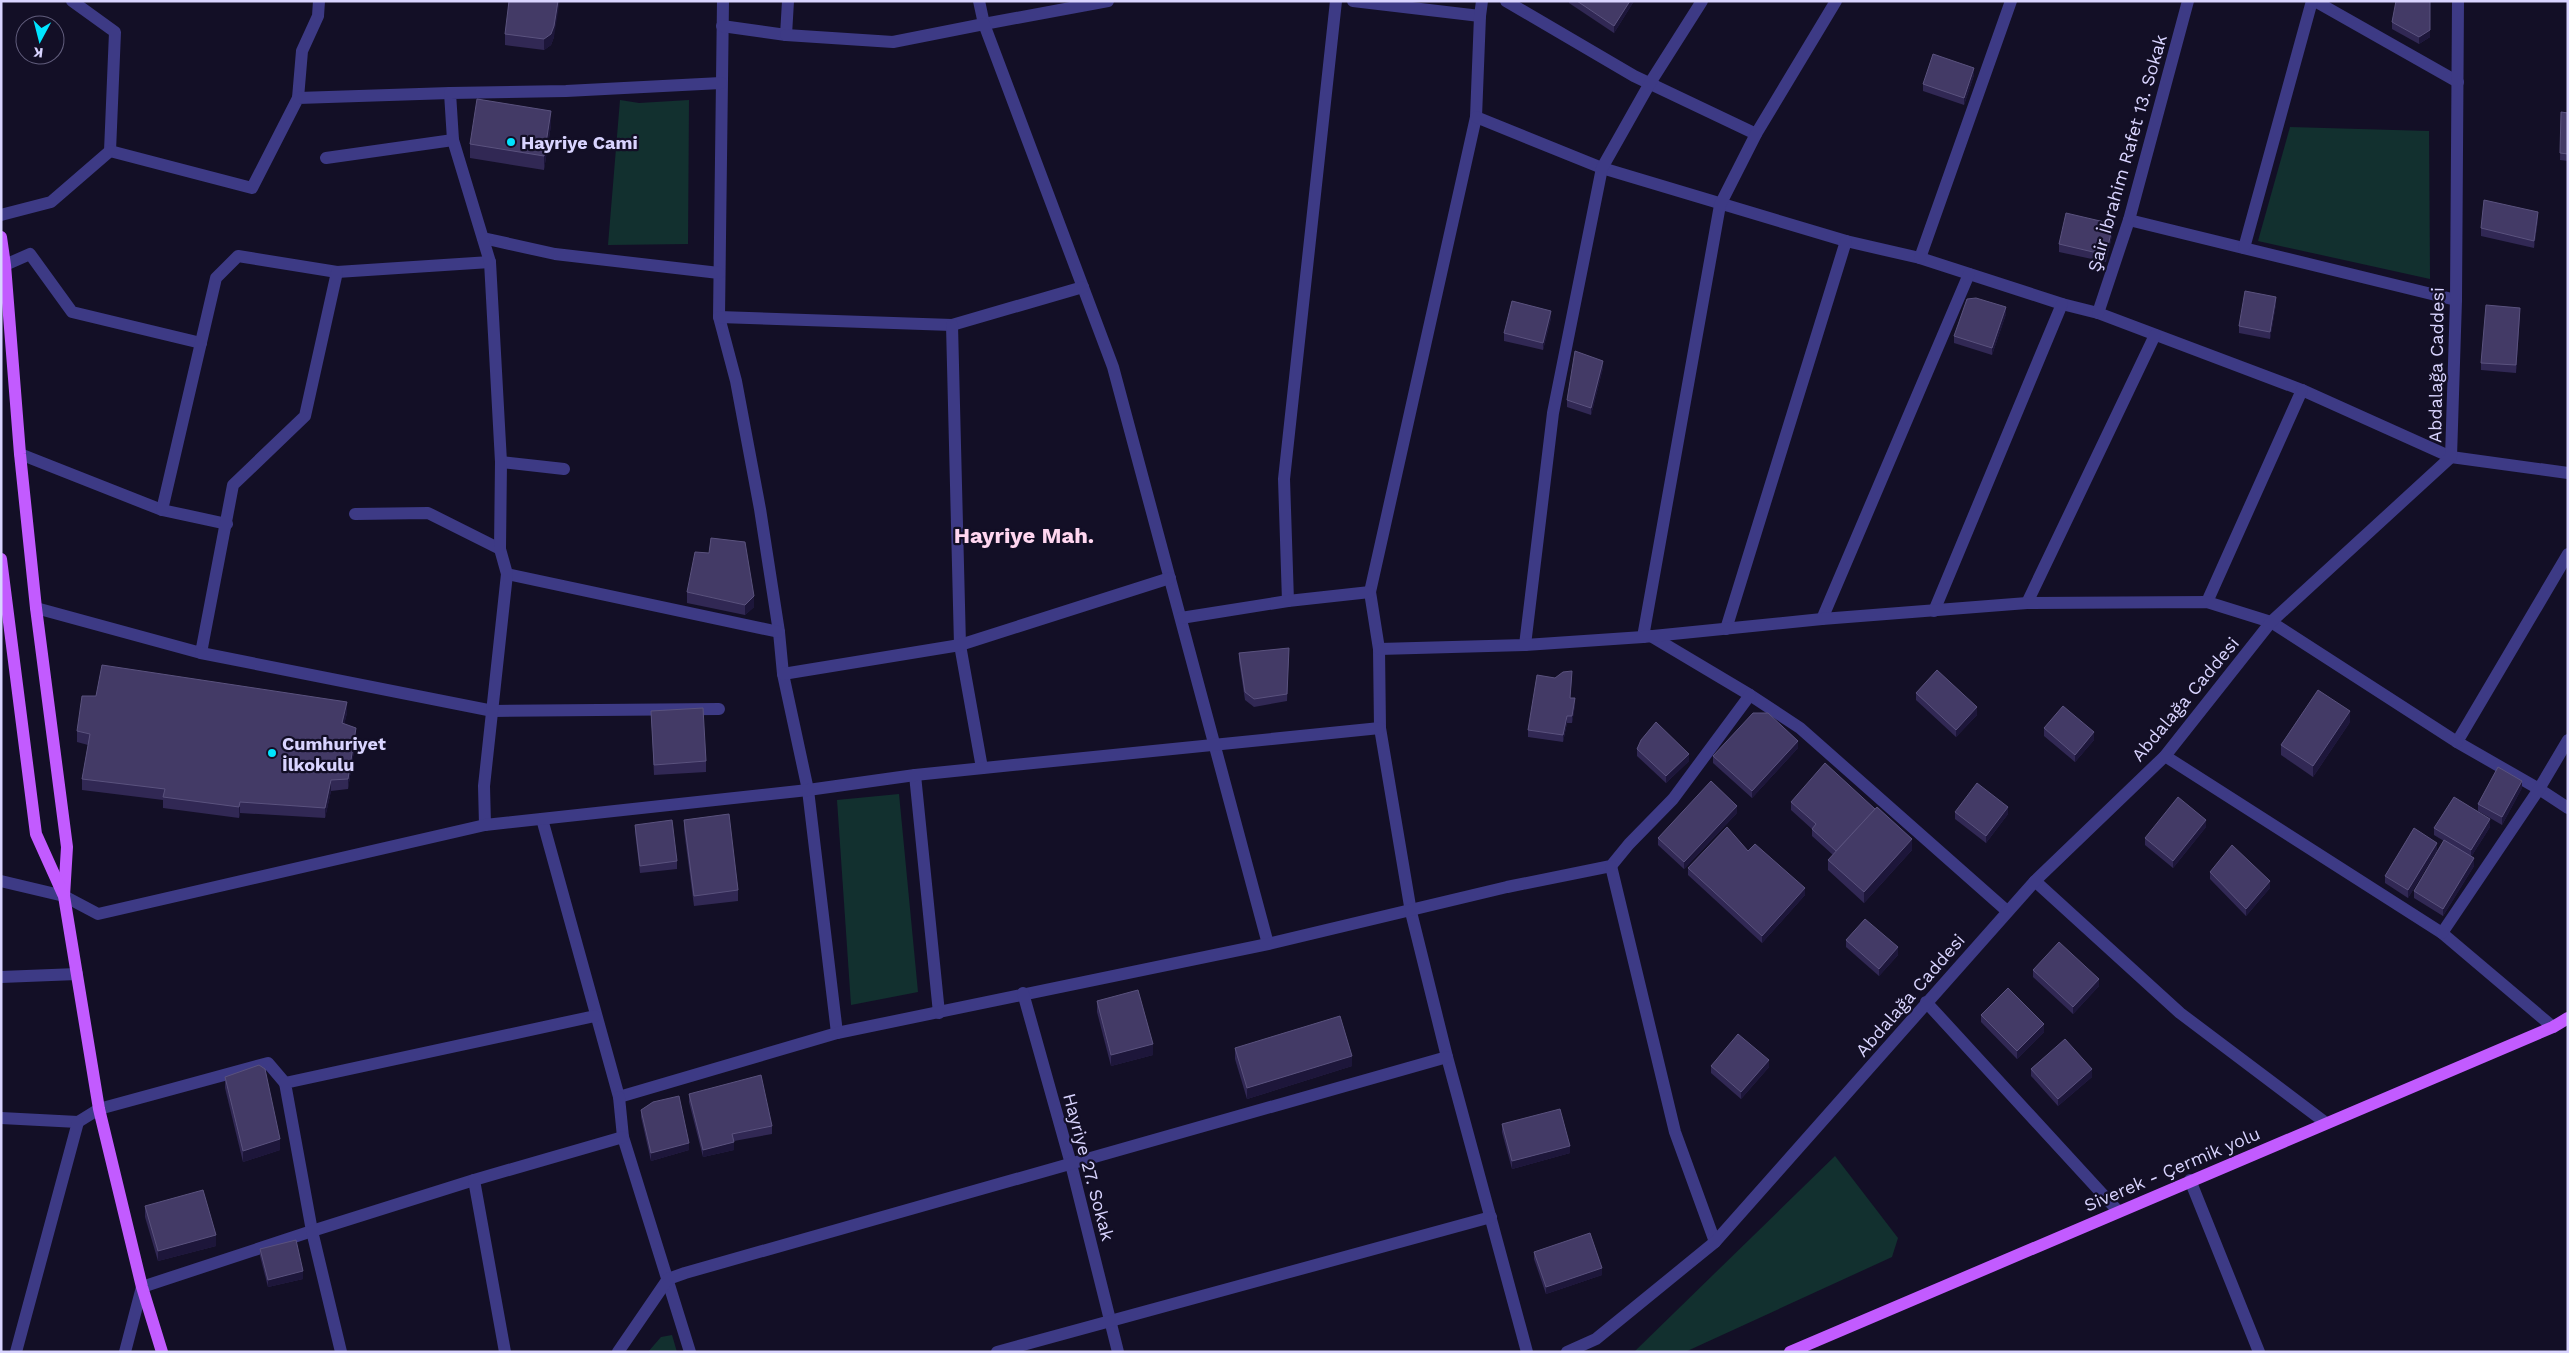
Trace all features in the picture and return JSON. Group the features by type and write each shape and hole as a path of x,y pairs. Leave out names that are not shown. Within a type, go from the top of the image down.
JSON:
{"main road":[{"path":"1,237 6,265 20,454 36,608 67,847 64,896 99,1109 142,1287 162,1352"},
{"path":"1,560 4,601 36,834 64,896"},
{"name":"Siverek - Çermik yolu","path":"1790,1352 2326,1122 2553,1027 2568,1018"}],"street":[{"path":"1,215 51,202 110,151 115,32 72,1"},
{"path":"110,151 252,188 298,98 302,51 318,16 319,1"},
{"path":"723,1 719,317 738,390 779,632 783,674 808,790 837,1033"},
{"path":"786,35 788,1"},
{"path":"979,1 984,24 1113,367 1268,944"},
{"path":"722,26 786,35 893,42 1108,1"},
{"path":"1288,601 1284,478 1336,1"},
{"path":"1353,1 1480,16"},
{"path":"1482,1 1476,117 1370,592 1372,620 1379,649 1380,728 1411,912 1447,1058 1492,1217 1527,1352"},
{"path":"1525,645 1553,413 1602,168 1650,83 1702,1"},
{"path":"1647,636 1720,204 1756,134 1836,1"},
{"path":"1920,258 2011,1"},
{"name":"Şair İbrahim Rafet 13. Sokak","path":"2098,313 2129,220 2188,1"},
{"path":"2244,248 2313,1 2458,82"},
{"name":"Abdalağa Caddesi","path":"1567,1352 1596,1339 1715,1242 2007,911 2035,881 2165,756 2271,622 2452,457 2456,300 2458,1"},
{"path":"1509,2 1650,83 1756,134"},
{"path":"298,98 566,91 721,83"},
{"path":"450,93 453,140 490,262 501,462 500,549 507,574 484,786 485,825"},
{"path":"1476,117 1602,168 1846,241 1920,258 2062,304 2098,313 2302,390 2452,457 2568,473"},
{"path":"326,158 453,140"},
{"path":"2129,220 2456,300"},
{"path":"483,238 555,254 720,273"},
{"path":"1726,629 1846,241"},
{"path":"6,265 30,254 72,312 201,342"},
{"path":"162,510 216,278 238,256 337,272 490,262"},
{"path":"201,653 228,524 233,485 305,416 337,272"},
{"path":"1822,619 1969,274"},
{"path":"719,317 952,326 1083,287"},
{"path":"1934,611 2062,304"},
{"path":"952,326 960,645 982,768"},
{"path":"2026,603 2154,335"},
{"path":"2207,602 2302,390"},
{"path":"20,454 162,510 228,524"},
{"path":"501,462 564,469"},
{"path":"356,514 428,513 500,549"},
{"path":"2458,742 2568,554"},
{"path":"507,574 779,632"},
{"path":"783,674 960,645 1170,578"},
{"path":"1181,618 1288,601 1370,592"},
{"path":"1379,649 1525,645 2026,603 2207,602 2271,622 2458,742 2568,808"},
{"path":"36,608 201,653 493,711 719,708"},
{"path":"1647,636 1750,694 1800,728 2007,911"},
{"path":"619,1097 837,1033 939,1013 1023,993 1268,944 1411,912 1507,887 1611,866 1629,844 1673,799 1750,694"},
{"path":"1,881 64,896 98,914 485,825 808,790 914,775 1380,728"},
{"path":"2442,933 2539,789 2568,740"},
{"path":"2165,756 2442,933 2553,1027"},
{"path":"914,775 939,1013"},
{"path":"542,819 595,1016 619,1097 623,1137 690,1352"},
{"path":"1611,866 1675,1132 1715,1242"},
{"path":"2035,881 2180,1012 2326,1122"},
{"path":"1,976 77,974"},
{"name":"Hayriye 27. Sokak","path":"1023,993 1071,1164 1118,1352"},
{"path":"1926,1002 2118,1211"},
{"path":"285,1083 595,1016"},
{"path":"618,1352 668,1280 1447,1058"},
{"path":"1,1118 78,1122 99,1109 268,1063 285,1083 312,1231 341,1352"},
{"path":"16,1352 78,1122"},
{"path":"124,1352 142,1287 474,1180 623,1137"},
{"path":"474,1180 505,1352"},
{"path":"2190,1180 2259,1352"},
{"path":"997,1352 1492,1217"}],"green space":[{"path":"620,100 639,103 689,100 688,244 608,245"},
{"path":"2290,127 2429,131 2430,279 2258,241"},
{"path":"899,794 918,992 851,1005 837,800"},
{"path":"1835,1156 1898,1238 1892,1257 1685,1352 1634,1352"},
{"path":"672,1335 677,1352 648,1352 661,1337"}],"building":[{"path":"509,1 558,1 551,34 544,39 505,34"},
{"path":"1577,1 1630,1 1614,26"},
{"path":"2396,1 2430,1 2430,30 2419,37 2392,22"},
{"path":"1933,54 1974,68 1964,98 1923,84"},
{"name":"Hayriye Cami","path":"477,99 551,111 544,156 470,144"},
{"path":"2561,112 2568,113 2568,154 2560,153"},
{"path":"2484,200 2538,212 2534,241 2481,228"},
{"path":"2066,213 2113,224 2106,255 2059,244"},
{"path":"2245,291 2276,297 2270,332 2239,326"},
{"path":"1976,298 2006,307 1992,348 1954,336 1967,299"},
{"path":"1512,301 1551,311 1543,343 1504,333"},
{"path":"2486,305 2520,308 2516,365 2481,363"},
{"path":"1575,351 1603,361 1591,408 1567,400"},
{"path":"711,538 745,542 754,596 745,605 687,592 695,552 709,553"},
{"path":"1289,648 1287,694 1254,699 1245,692 1239,653"},
{"path":"102,665 347,702 342,723 356,728 348,779 331,780 325,808 240,802 239,807 163,797 165,789 82,779 90,734 77,731 82,696 96,696"},
{"path":"1937,670 1977,707 1956,730 1916,693"},
{"path":"1572,671 1570,698 1575,698 1572,716 1567,716 1563,735 1528,730 1537,675 1555,678 1563,672"},
{"path":"2318,690 2350,711 2313,766 2281,745"},
{"path":"2063,706 2094,732 2075,755 2044,728"},
{"path":"703,708 706,761 654,765 651,711"},
{"path":"1753,713 1768,713 1798,741 1752,791 1713,756"},
{"path":"1656,722 1689,754 1666,776 1637,749 1641,740"},
{"path":"1825,763 1875,809 1836,851 1812,829 1816,824 1791,802"},
{"path":"2498,767 2522,781 2502,817 2478,804"},
{"path":"1711,781 1737,806 1684,862 1658,838"},
{"path":"1977,783 2008,807 1986,836 1955,812"},
{"path":"2178,797 2206,820 2173,861 2145,838"},
{"path":"2454,797 2490,819 2471,850 2434,828"},
{"path":"1877,807 1912,839 1864,892 1828,860"},
{"path":"729,814 738,890 694,896 684,820"},
{"path":"672,820 677,861 640,866 635,825"},
{"path":"1727,827 1748,851 1755,844 1805,888 1762,936 1688,868"},
{"path":"2414,828 2437,843 2408,890 2385,876"},
{"path":"2444,840 2474,858 2443,909 2414,891"},
{"path":"2232,845 2270,881 2246,909 2210,872"},
{"path":"1865,919 1898,947 1879,969 1846,940"},
{"path":"2059,942 2099,979 2073,1007 2033,970"},
{"path":"2008,988 2044,1024 2017,1051 1981,1015"},
{"path":"1138,990 1153,1044 1111,1055 1097,1001"},
{"path":"1340,1016 1352,1056 1247,1088 1235,1048"},
{"path":"1738,1034 1769,1060 1741,1092 1711,1066"},
{"path":"2065,1039 2092,1069 2058,1099 2031,1069"},
{"path":"259,1065 265,1069 280,1139 243,1151 225,1077"},
{"path":"761,1075 772,1126 732,1134 734,1142 703,1150 689,1094"},
{"path":"679,1096 689,1143 651,1153 641,1110 653,1102"},
{"path":"1560,1109 1570,1146 1512,1161 1502,1124"},
{"path":"203,1190 216,1235 158,1251 145,1206"},
{"path":"1590,1233 1602,1268 1546,1287 1534,1252"},
{"path":"296,1240 303,1271 268,1280 260,1249"}],"place":[{"name":"Hayriye Cami","path":"511,142"},
{"name":"Cumhuriyet İlkokulu","path":"272,753"}],"district":[{"name":"Hayriye Mah.","path":"1024,535"}]}
